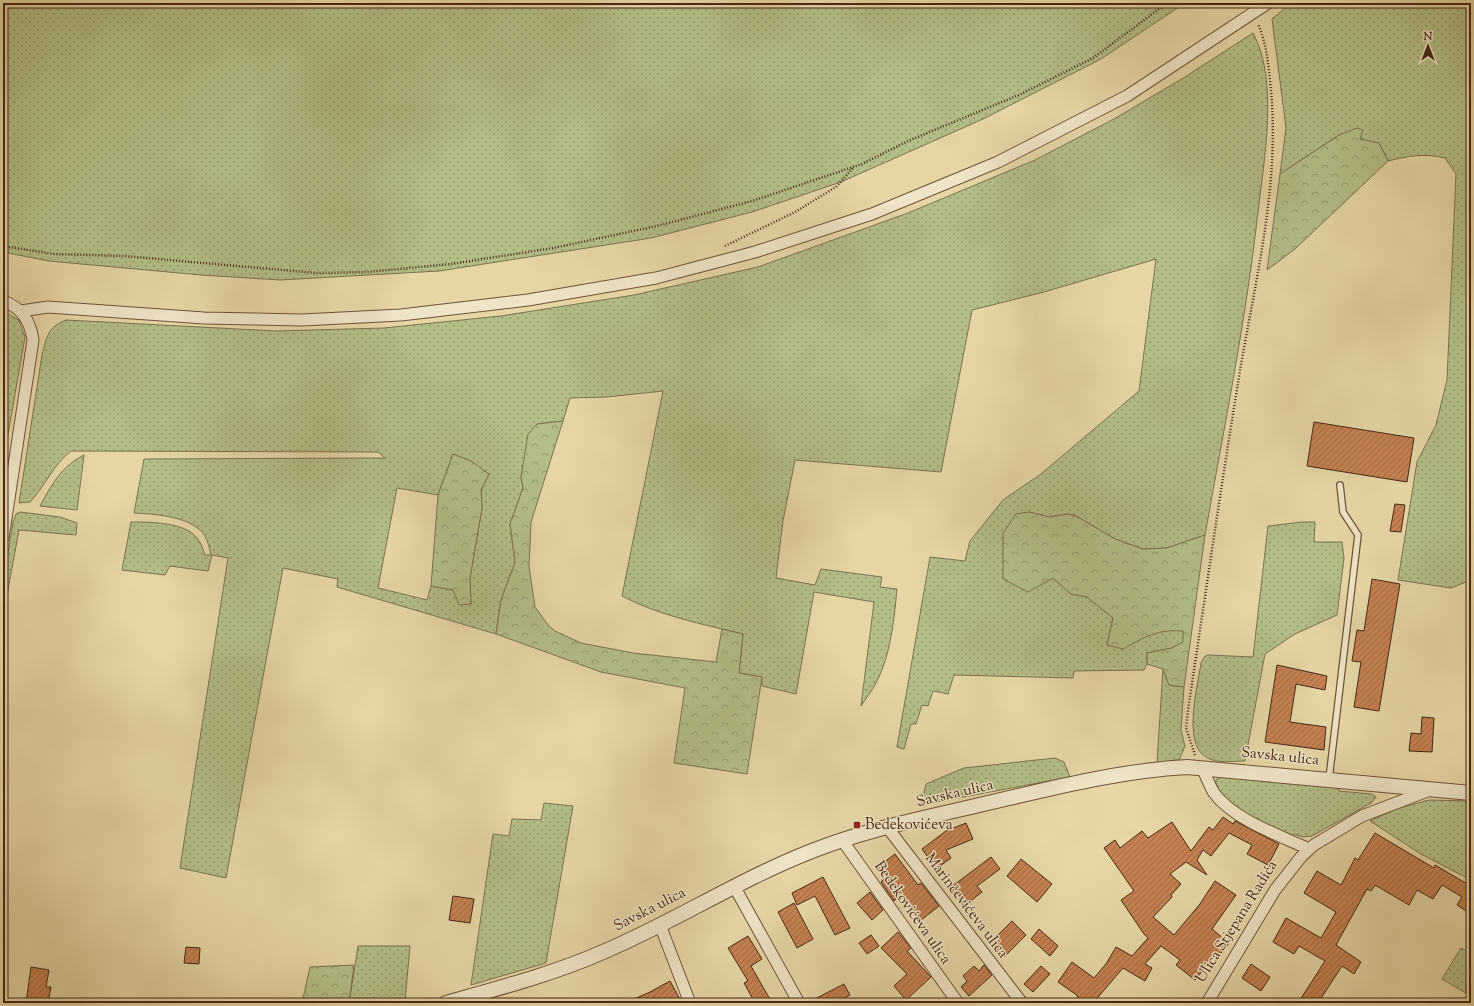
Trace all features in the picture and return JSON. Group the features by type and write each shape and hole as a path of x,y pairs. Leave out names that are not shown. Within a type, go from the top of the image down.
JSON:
{"street":[{"path":"21,311 48,307 204,318 302,320 401,315 528,300 656,278 755,252 872,214 998,162 1128,96 1268,3"},
{"path":"3,301 21,311 31,326 33,348 3,538"},
{"name":"Savska ulica","path":"446,1003 568,966 603,952 660,925 734,886 812,850 886,827 1095,779 1148,770 1187,767 1329,779 1431,790"},
{"path":"1202,768 1214,792 1231,810 1248,820 1309,849"},
{"name":"Ulica Stjepana Radića","path":"1207,1003 1279,884 1288,871 1309,849 1362,816 1431,790 1471,793"},
{"name":"Marinčevićeva ulica","path":"886,827 1022,1003"},
{"name":"Bedekovićeva ulica","path":"842,840 958,1003"},
{"path":"734,886 799,1003"},
{"path":"660,925 690,1003"}],"lane":[{"path":"1329,779 1358,535 1343,512 1340,485"}],"path":[{"path":"3,246 54,254 124,256 317,273 367,272 451,264 553,248 657,226 752,201 854,167 908,141 1021,94 1093,58 1167,3"},
{"path":"1202,768 1193,750 1186,728 1237,386 1256,288 1269,200 1273,141 1272,103 1266,46 1253,13"},
{"path":"722,247 795,212 829,192 836,187 854,167"}],"green space":[{"path":"3,3 1185,3 1101,59 983,119 841,182 752,212 651,238 439,271 280,280 201,275 49,261 3,252"},
{"path":"1291,3 1471,3 1471,580 1451,588 1398,580 1417,462 1436,425 1447,380 1456,174 1445,158 1438,156 1416,156 1388,161 1379,143 1339,135 1280,174 1286,128 1272,19"},
{"path":"1253,33 1261,52 1266,74 1268,97 1266,145 1253,252 1234,374 1205,535 1167,548 1143,549 1115,539 1076,516 1068,514 1049,517 1029,512 1041,584 1053,578 1071,594 1087,597 1113,618 1107,645 1144,637 1165,629 1183,631 1184,642 1172,648 1147,653 1147,664 1144,670 1074,671 1073,678 954,675 948,694 933,691 928,706 922,705 916,724 911,724 904,749 897,747 930,557 965,561 970,541 1003,500 1041,474 1139,391 1156,259 1044,292 972,310 941,472 795,460 783,521 776,578 815,585 821,569 882,577 880,587 897,589 893,625 885,660 873,689 861,706 874,602 814,592 796,694 762,686 762,677 739,673 743,634 666,614 622,596 663,391 607,397 570,398 563,421 537,424 521,477 523,488 510,524 515,562 501,600 496,634 337,587 338,579 283,568 226,878 180,868 228,558 212,555 208,571 170,566 165,575 122,570 131,522 167,524 184,529 197,538 205,555 211,555 204,535 194,525 168,517 134,513 144,459 385,458 378,452 71,451 54,469 30,502 19,503 42,355 49,333 55,326 66,320 276,331 384,328 501,316 634,295 758,267 908,213 1035,160 1114,119 1185,77","holes":["453,454 489,474 481,490 482,508 470,578 471,604 453,590 431,586 427,600 378,588 397,488 438,495"]},
{"path":"1357,128 1363,130 1360,139 1379,143 1388,161 1295,249 1267,270 1280,174 1339,135"},
{"path":"3,311 19,320 25,337 3,463"},
{"path":"563,421 531,522 529,567 535,607 548,625 555,631 581,643 633,653 716,662 722,629 743,634 739,673 762,677 747,774 674,763 685,688 601,672 496,634 501,600 515,562 510,524 523,488 521,477 528,434 537,424"},
{"path":"453,454 471,461 489,474 481,490 482,508 470,578 471,604 459,605 453,590 431,586 438,495"},
{"path":"84,455 77,510 40,506 53,483 63,471"},
{"path":"20,512 60,517 77,523 76,535 19,530 3,617 3,584 13,522 16,514"},
{"path":"1029,512 1049,517 1068,514 1076,516 1115,539 1143,549 1167,548 1205,535 1184,687 1169,685 1163,669 1147,664 1147,653 1172,648 1183,642 1183,631 1166,631 1158,633 1123,649 1107,645 1113,618 1087,597 1071,594 1053,578 1028,592 1003,579 1003,533 1016,514"},
{"path":"1315,522 1314,542 1342,542 1344,558 1337,615 1295,634 1265,654 1245,761 1215,761 1206,757 1199,750 1195,740 1193,727 1193,713 1201,663 1204,657 1208,655 1253,657 1268,526"},
{"path":"1163,669 1169,685 1184,687 1181,730 1185,746 1179,760 1157,762"},
{"path":"1055,758 1064,762 1070,777 921,805 926,784 964,768"},
{"path":"1221,777 1339,787 1339,791 1372,794 1376,797 1371,803 1312,836 1303,837 1294,834 1291,837 1259,821 1224,797 1217,788 1216,780"},
{"path":"1429,800 1471,801 1471,880 1421,854 1370,821 1396,809"},
{"path":"544,803 573,806 546,963 471,985 493,834 509,836 512,819 541,820"},
{"path":"358,946 410,946 405,1001 398,1003 349,1003"},
{"path":"1461,948 1471,953 1471,996 1442,979"},
{"path":"354,965 349,1003 302,1003 310,967"}],"building":[{"path":"1314,422 1414,438 1407,482 1307,466"},
{"path":"1395,504 1405,505 1401,532 1390,531"},
{"path":"1372,579 1400,584 1379,711 1354,707 1361,662 1352,661 1357,630 1364,631"},
{"path":"1277,665 1327,676 1325,690 1296,684 1290,722 1326,727 1324,750 1265,742"},
{"path":"1422,717 1434,718 1432,752 1409,751 1411,733 1421,734"},
{"path":"1223,817 1233,824 1235,821 1279,844 1268,865 1247,854 1252,845 1229,833 1211,856 1203,850 1197,860 1207,875 1186,862 1170,874 1181,884 1171,895 1172,897 1153,917 1174,935 1200,904 1215,881 1236,895 1212,929 1229,943 1218,957 1215,955 1195,980 1176,965 1180,960 1161,946 1145,964 1152,968 1145,981 1123,968 1093,1003 1073,1003 1078,996 1058,982 1072,962 1094,978 1106,964 1116,947 1132,956 1148,938 1121,900 1134,891 1104,848 1115,840 1120,848 1142,831 1148,838 1172,822 1191,851 1209,827 1213,830"},
{"path":"966,823 973,839 946,850 951,858 936,869 922,849 946,831"},
{"path":"1375,833 1434,868 1435,865 1469,885 1471,883 1471,914 1457,905 1462,897 1442,885 1433,899 1417,890 1409,905 1375,885 1371,891 1367,889 1336,945 1361,962 1354,974 1342,966 1318,1003 1298,1003 1325,961 1299,946 1294,954 1273,942 1286,918 1321,938 1336,912 1304,893 1317,871 1341,885 1355,858 1358,860"},
{"path":"895,854 918,885 921,883 939,906 921,920 900,895 894,901 881,882 885,878 878,867"},
{"path":"991,857 1000,869 977,886 982,892 964,906 950,888"},
{"path":"1021,859 1052,884 1037,902 1007,876"},
{"path":"823,877 850,928 835,935 815,896 797,905 792,893"},
{"path":"870,892 883,910 872,920 857,903"},
{"path":"453,896 474,899 470,923 449,920"},
{"path":"794,903 813,939 797,948 778,912"},
{"path":"1012,921 1026,935 1004,957 990,943"},
{"path":"1039,929 1058,946 1050,956 1031,939"},
{"path":"898,932 911,948 907,951 931,977 906,1000 894,986 907,974 881,948"},
{"path":"871,935 879,946 867,954 859,943"},
{"path":"748,936 762,959 751,966 772,1003 755,1003 744,983 748,981 728,948"},
{"path":"186,947 200,948 199,964 184,963"},
{"path":"1251,964 1270,977 1261,991 1242,978"},
{"path":"984,965 992,975 969,996 961,987 967,981 963,976 974,966 979,971"},
{"path":"1041,966 1050,974 1033,992 1024,984"},
{"path":"31,967 49,970 46,987 51,987 48,1003 26,1003"},
{"path":"670,981 682,1003 625,1003 650,992"},
{"path":"844,984 850,995 836,1003 807,1003"}],"place":[{"name":"Bedekovićeva","path":"857,825"}]}
